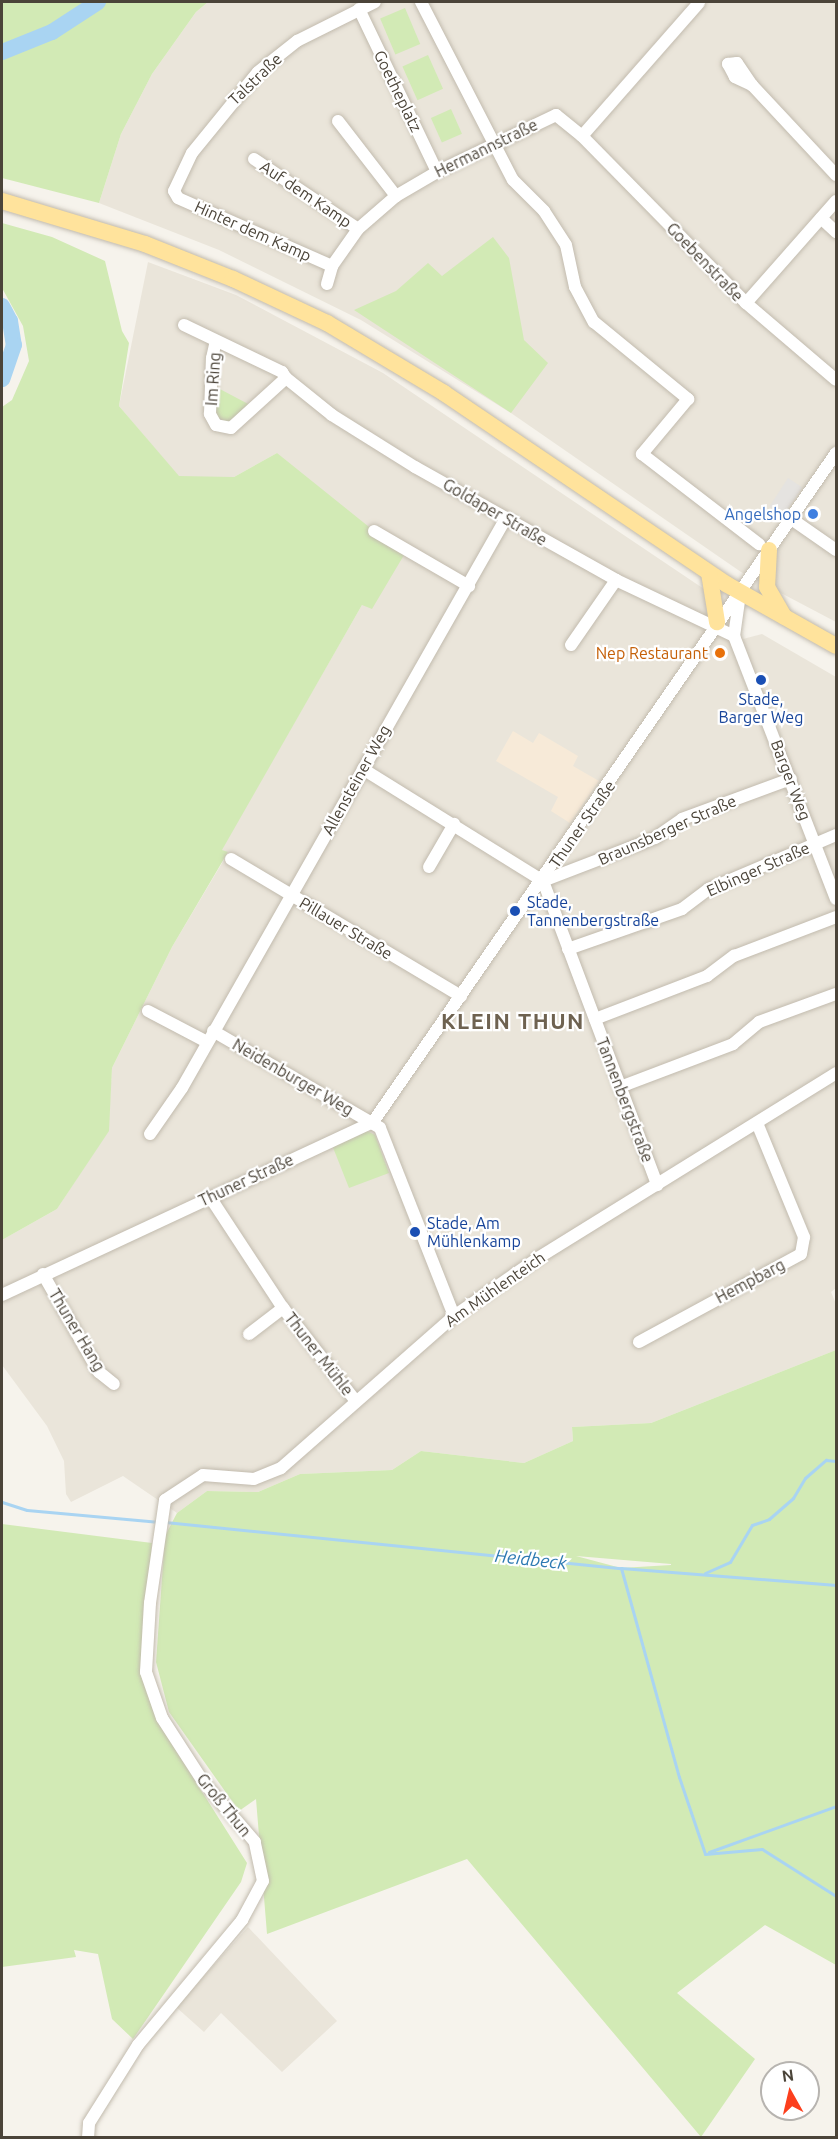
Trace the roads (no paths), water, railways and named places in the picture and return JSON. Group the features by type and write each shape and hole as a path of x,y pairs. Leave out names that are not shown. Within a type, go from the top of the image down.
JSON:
{"main road":[{"path":"2,201 84,224 192,261 327,323 444,393 709,573 786,620 837,646"},
{"path":"764,547 767,587 786,620"},
{"path":"709,573 716,625"}],"street":[{"name":"Talstraße","path":"174,195 192,153 258,72 297,40 375,2"},
{"path":"421,2 492,145 513,180 544,211 566,245 574,287 594,322 688,399 642,454 764,547"},
{"path":"582,136 699,3"},
{"name":"Goetheplatz","path":"358,9 437,172"},
{"path":"752,85 837,175"},
{"name":"Hermannstraße","path":"327,284 332,266 358,229 396,196 437,172 556,115 582,136"},
{"path":"338,121 396,196"},
{"name":"Goebenstraße","path":"582,136 746,303 837,380"},
{"name":"Auf dem Kamp","path":"254,159 358,229"},
{"name":"Hinter dem Kamp","path":"174,195 332,266"},
{"path":"746,303 837,201"},
{"path":"821,218 837,232"},
{"name":"Im Ring","path":"184,325 282,372 286,378 238,424 223,428 216,425 210,414 212,358 216,341"},
{"name":"Goldaper Straße","path":"286,378 333,415 506,518 616,580 716,625 734,636"},
{"name":"Thuner Straße","path":"2,1295 373,1122 543,881 716,625 741,593 764,547 790,519 837,453"},
{"name":"Allensteiner Weg","path":"150,1134 207,1042 442,626 469,586 506,518"},
{"path":"790,519 837,550"},
{"path":"374,531 469,586"},
{"path":"571,645 616,580"},
{"path":"734,636 741,593"},
{"name":"Barger Weg","path":"734,636 837,899"},
{"path":"363,769 543,881"},
{"name":"Braunsberger Straße","path":"543,881 655,838 682,819 791,779"},
{"path":"429,867 454,824"},
{"name":"Elbinger Straße","path":"568,949 682,909 709,889 812,849 816,844 837,836"},
{"name":"Pillauer Straße","path":"231,859 461,996"},
{"name":"Tannenbergstraße","path":"543,881 657,1185"},
{"path":"595,1019 707,976 734,956 837,917"},
{"path":"620,1087 733,1044 759,1022 837,994"},
{"path":"148,1011 207,1042"},
{"name":"Neidenburger Weg","path":"213,1031 373,1122"},
{"name":"Am Mühlenteich","path":"165,1500 203,1475 254,1479 280,1468 354,1400 454,1316 538,1258 837,1073"},
{"path":"373,1122 380,1128 454,1316"},
{"name":"Hempbarg","path":"639,1342 801,1254 804,1238 758,1123"},
{"name":"Thuner Mühle","path":"210,1197 283,1308 354,1400"},
{"name":"Thuner Hang","path":"43,1274 99,1372 114,1384"},
{"name":"Thuner Mühle","path":"249,1334 283,1308"},
{"name":"Groß Thun","path":"88,2138 89,2123 138,2045 242,1920 263,1881 255,1842 204,1783 162,1718 146,1672 158,1536 165,1500"}],"waterway":[{"path":"2,52 52,32 98,2"},
{"path":"2,306 10,321 14,345 2,379"},
{"path":"705,1573 730,1562 752,1525 769,1519 793,1498 805,1478 826,1460 836,1461"},
{"name":"Heidbeck","path":"2,1502 27,1510 159,1522"},
{"name":"Heidbeck","path":"165,1522 621,1568 679,1777 705,1854 762,1849 836,1896"},
{"path":"621,1568 836,1585"},
{"path":"709,1852 836,1806"}],"place":[{"name":"Angelshop","path":"813,514"},
{"name":"Nep Restaurant","path":"720,653"},
{"name":"Stade, Barger Weg","path":"761,680"},
{"name":"Stade, Tannenbergstraße","path":"515,911"},
{"name":"Stade, Am Mühlenkamp","path":"415,1232"}],"district":[{"name":"KLEIN THUN","path":"513,1021"}]}
